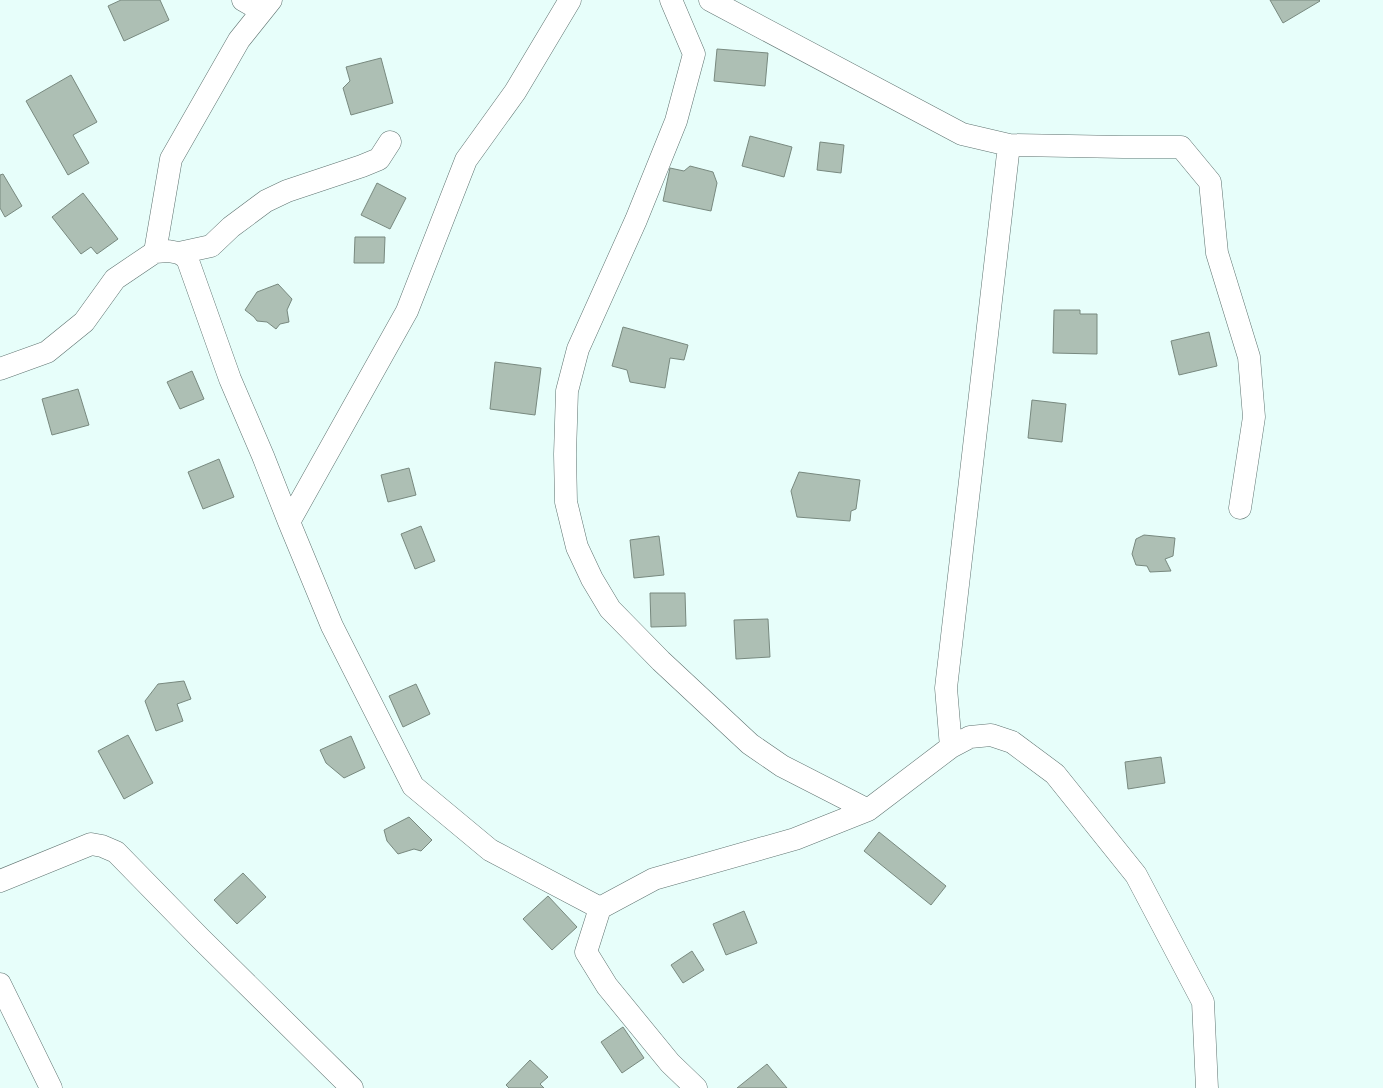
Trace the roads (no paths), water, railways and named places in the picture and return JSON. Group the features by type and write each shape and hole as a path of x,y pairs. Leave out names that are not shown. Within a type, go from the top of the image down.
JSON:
{"street":[{"path":"155,252 171,159 239,40 267,6 243,0"},
{"path":"289,522 407,311 466,160 515,92 570,0"},
{"path":"671,0 694,54 676,122 636,220 578,349 567,391 565,454 566,502 577,548 592,579 610,609 661,662 750,744 782,766 868,810"},
{"path":"710,0 962,134 1009,145 1123,147 1182,146 1210,182 1217,253 1249,357 1254,417 1240,508"},
{"path":"179,253 211,246 231,227 266,201 287,191 379,159 390,142"},
{"path":"950,747 946,688 1009,145"},
{"path":"0,369 47,352 84,322 115,279 155,252 168,251 179,253 187,258 230,379 264,456 289,522 332,626 413,786 490,850 600,908"},
{"path":"696,1088 670,1063 611,992 586,952 600,908 654,879 795,839 868,810 950,747 970,737 991,735 1012,742 1055,774 1136,875 1203,1002 1207,1088"},
{"path":"0,881 91,844 102,846 116,852 200,938 352,1088"},
{"path":"0,984 51,1088"}]}
